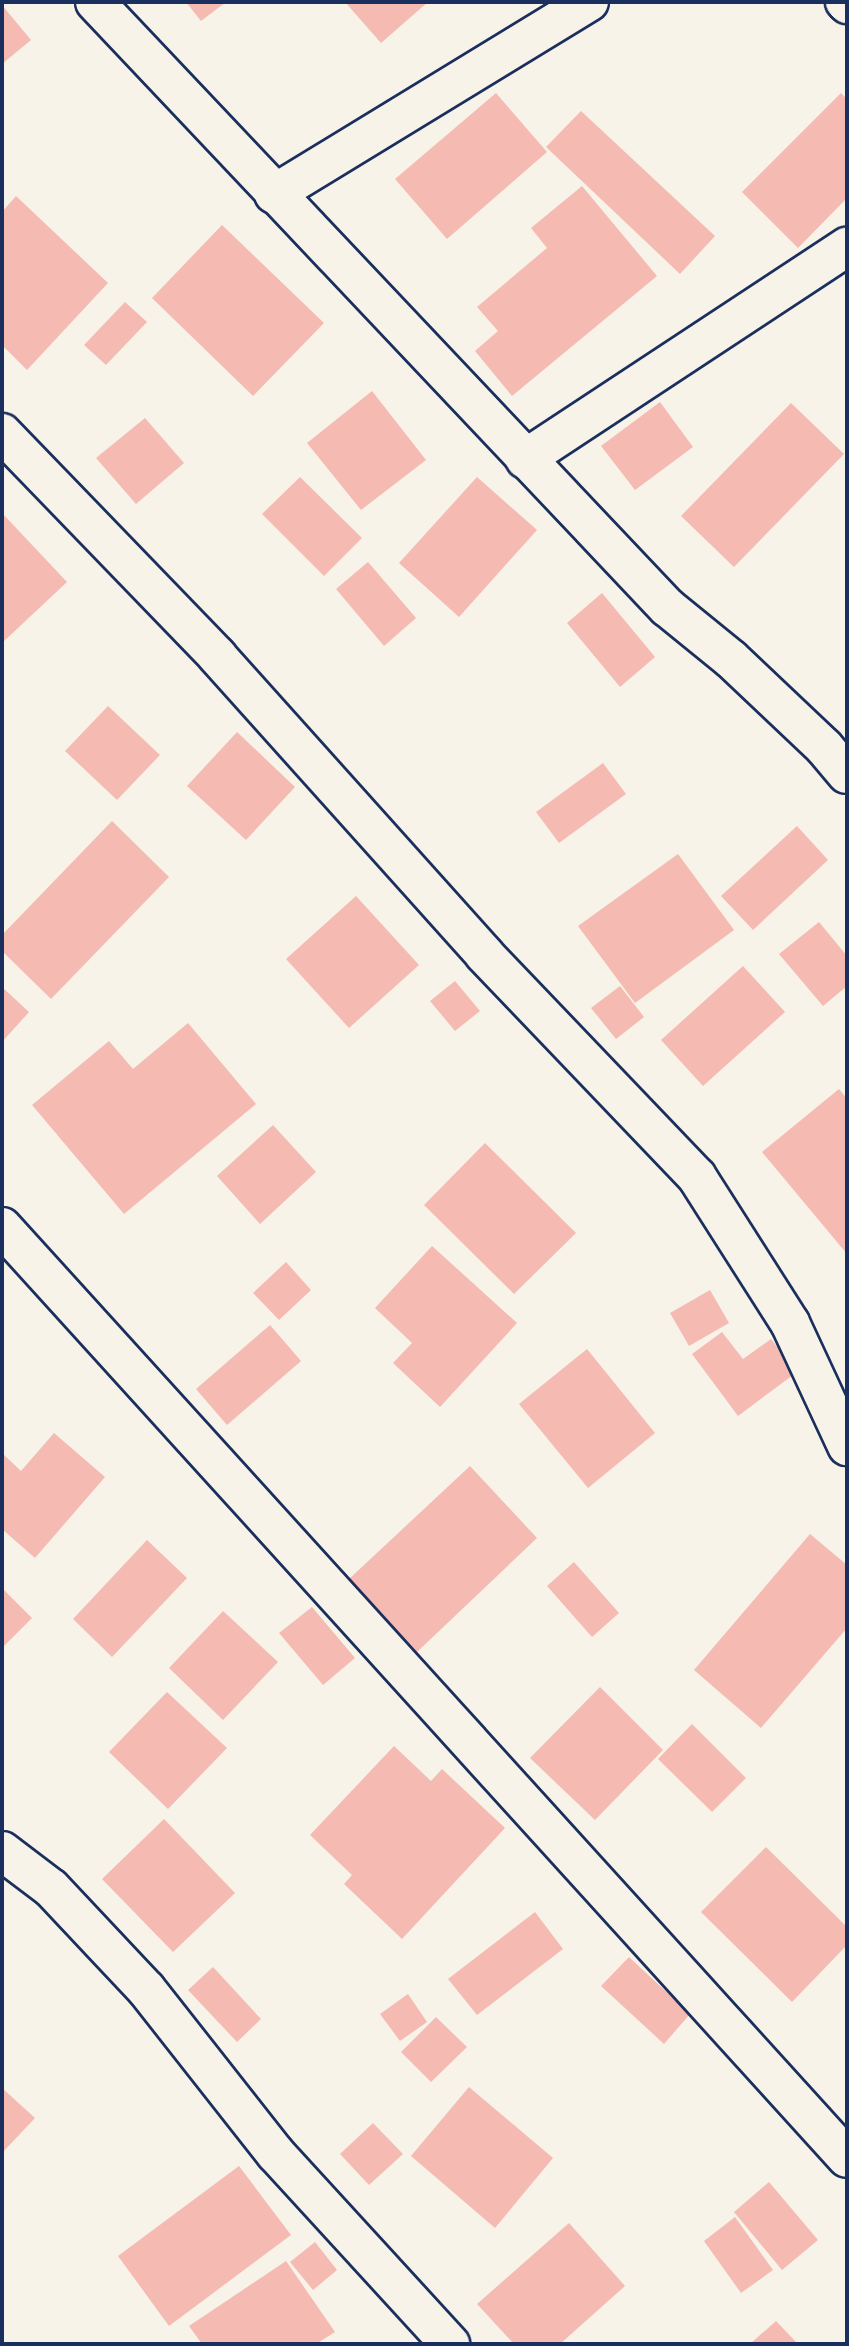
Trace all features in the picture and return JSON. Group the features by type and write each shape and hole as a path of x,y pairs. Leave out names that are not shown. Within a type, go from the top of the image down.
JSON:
{"street":[{"path":"95,2 667,607 740,668 847,774"},
{"path":"274,194 589,2"},
{"path":"525,459 847,247"},
{"path":"2,433 217,656 484,954 696,1177 790,1323 847,1446"},
{"path":"2,1227 847,2158"},
{"path":"2,1851 51,1888 146,1989 276,2154 450,2344"}],"building":[{"path":"186,2 226,2 201,21"},
{"path":"345,2 428,2 381,43"},
{"path":"2,5 31,40 2,64"},
{"path":"496,93 547,152 447,239 395,179"},
{"path":"841,93 847,99 847,198 798,248 742,192"},
{"path":"581,111 715,236 680,274 546,147"},
{"path":"582,186 657,276 512,396 475,351 498,331 477,307 547,248 531,228"},
{"path":"16,196 108,283 27,370 2,345 2,212"},
{"path":"222,225 324,323 253,396 152,298"},
{"path":"125,302 147,322 106,365 84,345"},
{"path":"372,391 426,460 361,510 307,443"},
{"path":"660,402 693,447 635,490 601,446"},
{"path":"791,403 844,454 734,567 681,516"},
{"path":"145,418 184,463 136,504 96,458"},
{"path":"300,477 362,538 324,576 262,514"},
{"path":"477,477 537,530 459,617 399,563"},
{"path":"2,513 67,582 2,643"},
{"path":"368,562 416,618 384,646 336,589"},
{"path":"602,593 655,657 620,687 567,623"},
{"path":"108,706 160,755 117,800 65,751"},
{"path":"237,732 295,787 246,840 187,786"},
{"path":"603,763 626,794 559,843 536,812"},
{"path":"112,821 169,877 51,999 2,951 2,935"},
{"path":"797,826 828,860 753,930 721,896"},
{"path":"678,854 734,930 635,1003 578,926"},
{"path":"356,896 419,965 349,1028 286,959"},
{"path":"819,922 847,956 847,986 823,1006 779,954"},
{"path":"743,966 785,1012 703,1086 661,1040"},
{"path":"455,981 480,1011 455,1031 430,1001"},
{"path":"620,986 644,1017 616,1039 591,1008"},
{"path":"2,987 29,1012 2,1042"},
{"path":"188,1023 256,1104 124,1214 32,1105 109,1041 133,1069"},
{"path":"839,1089 847,1099 847,1254 762,1152"},
{"path":"273,1125 316,1172 260,1224 217,1176"},
{"path":"485,1143 576,1233 514,1294 424,1205"},
{"path":"432,1246 517,1323 440,1407 393,1363 412,1343 375,1308"},
{"path":"286,1262 311,1290 279,1320 253,1293"},
{"path":"710,1290 729,1323 689,1346 670,1313"},
{"path":"270,1325 301,1361 227,1425 196,1389"},
{"path":"722,1332 743,1359 771,1339 797,1372 738,1416 692,1354"},
{"path":"587,1349 655,1433 588,1488 519,1404"},
{"path":"54,1433 105,1477 35,1558 2,1529 2,1453 21,1471"},
{"path":"470,1466 537,1538 417,1652 348,1580"},
{"path":"810,1534 847,1565 847,1628 761,1728 694,1670"},
{"path":"147,1540 187,1578 112,1657 73,1619"},
{"path":"574,1562 619,1613 592,1637 547,1586"},
{"path":"2,1588 32,1618 2,1648"},
{"path":"312,1607 355,1658 323,1685 279,1633"},
{"path":"223,1611 278,1662 223,1720 169,1668"},
{"path":"600,1687 663,1750 595,1820 530,1758"},
{"path":"167,1692 227,1748 168,1809 109,1752"},
{"path":"692,1724 746,1778 712,1812 658,1759"},
{"path":"394,1746 431,1781 442,1769 505,1828 402,1939 344,1884 352,1875 310,1835"},
{"path":"164,1819 235,1893 173,1952 102,1879"},
{"path":"766,1847 847,1927 847,1945 792,2002 701,1912"},
{"path":"535,1912 563,1949 477,2015 448,1979"},
{"path":"629,1957 690,2014 664,2044 601,1986"},
{"path":"213,1967 261,2019 237,2042 188,1990"},
{"path":"408,1994 427,2022 400,2041 380,2014"},
{"path":"436,2017 467,2047 431,2082 401,2052"},
{"path":"469,2087 553,2158 495,2228 411,2156"},
{"path":"2,2088 35,2118 2,2153"},
{"path":"373,2123 403,2154 369,2185 340,2154"},
{"path":"239,2166 291,2235 169,2326 118,2256"},
{"path":"769,2182 818,2240 782,2270 734,2212"},
{"path":"735,2217 773,2270 741,2293 704,2241"},
{"path":"569,2223 625,2286 560,2344 514,2344 477,2304"},
{"path":"315,2242 337,2270 313,2290 290,2262"},
{"path":"286,2261 335,2332 316,2344 202,2344 189,2326"},
{"path":"776,2321 798,2344 750,2344"}]}
